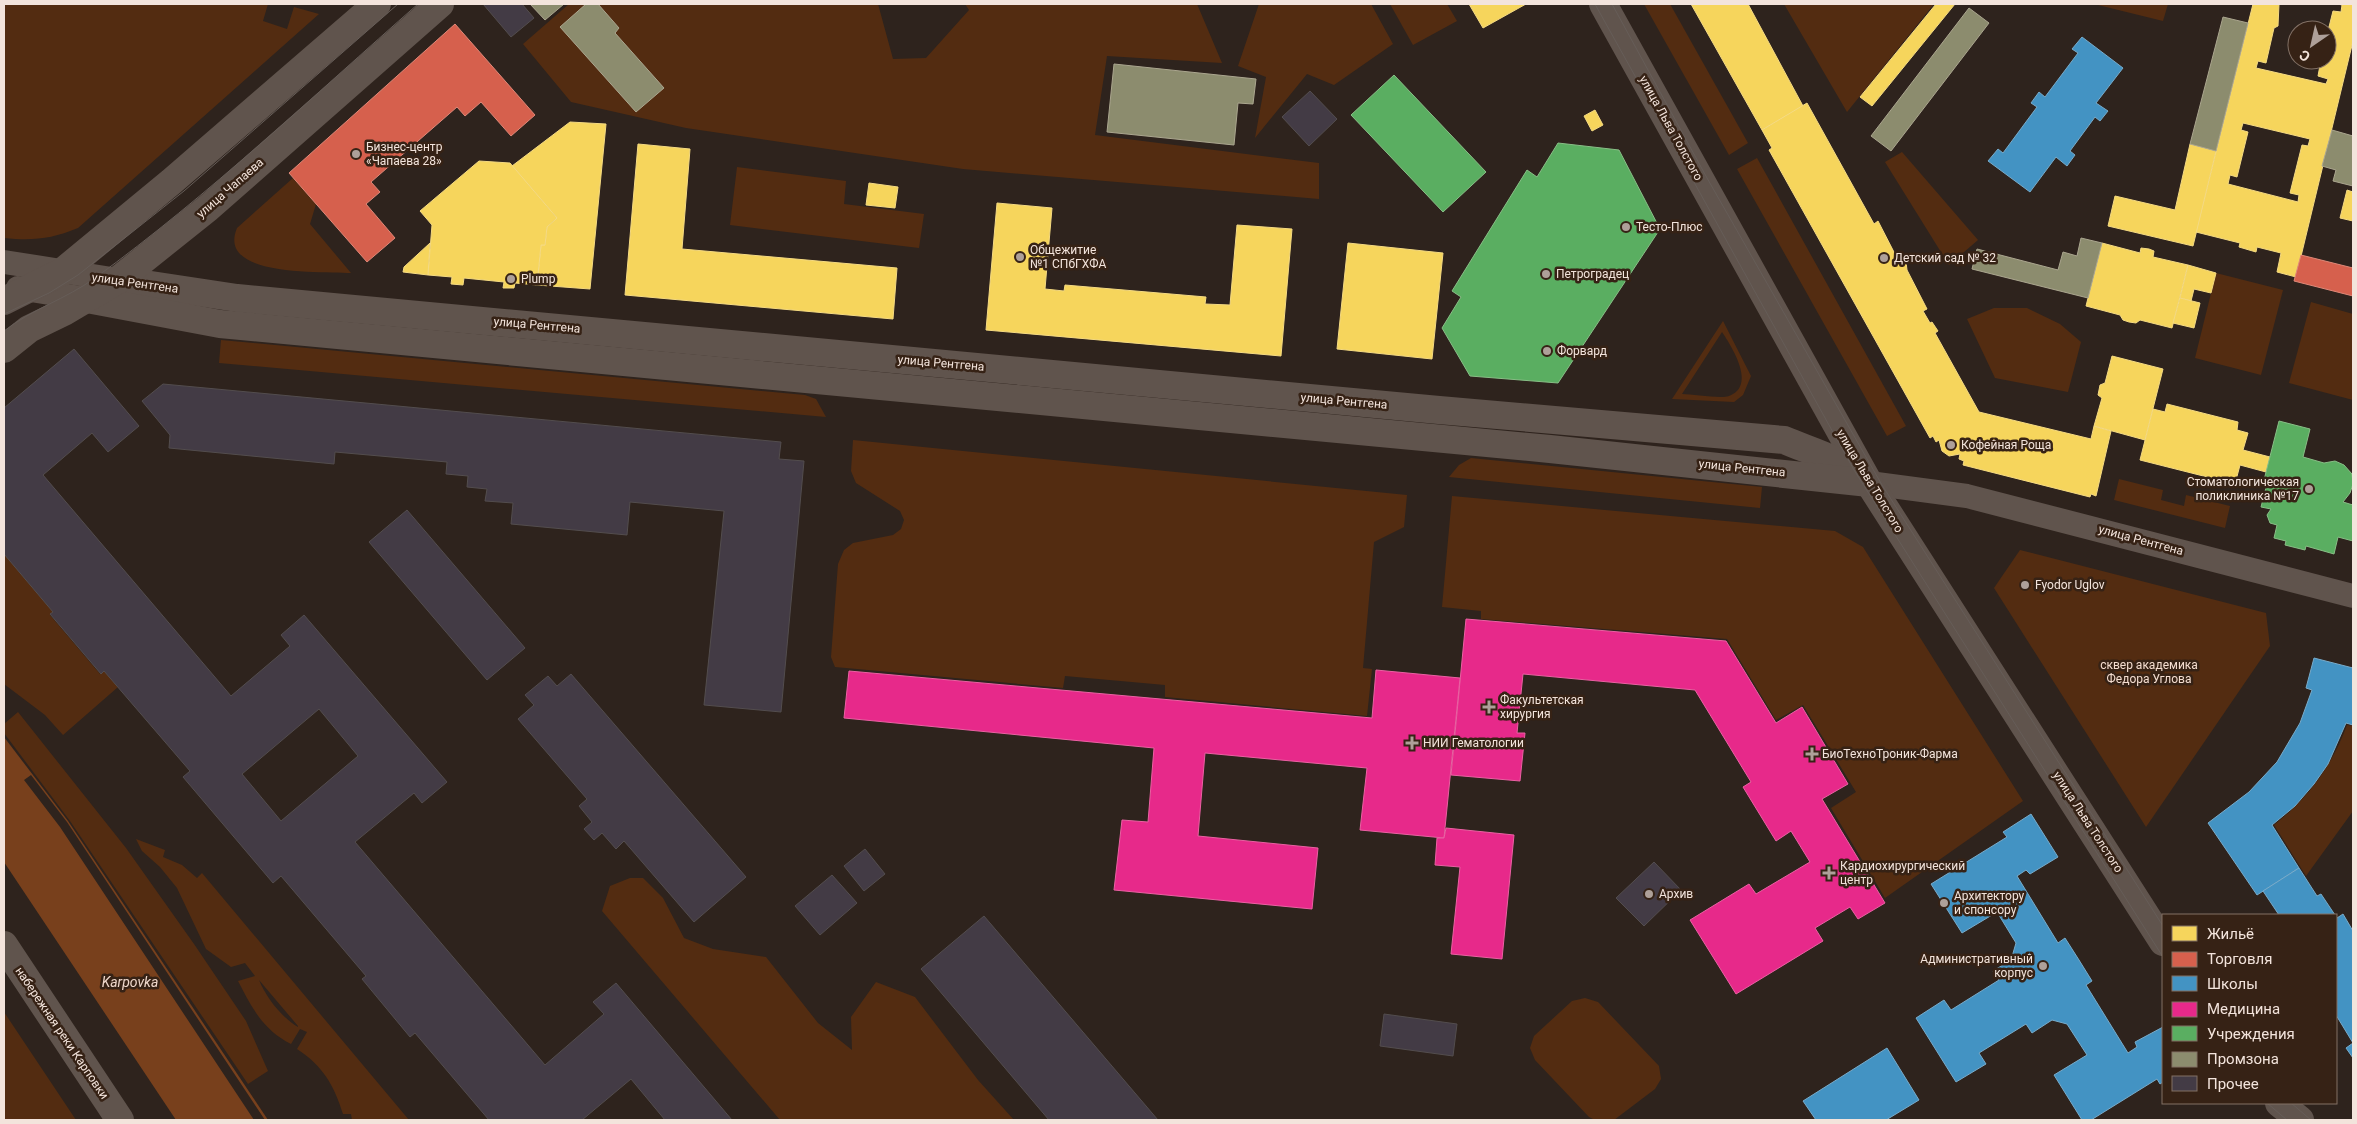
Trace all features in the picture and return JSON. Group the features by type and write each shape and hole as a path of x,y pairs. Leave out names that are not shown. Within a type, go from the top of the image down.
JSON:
{"street":[{"path":"4,301 16,288 62,272 171,182 377,4"},
{"name":"улица Чапаева","path":"4,349 29,329 87,299 118,280 208,208 440,4"},
{"name":"улица Льва Толстого","path":"1603,4 1869,483 2162,940"},
{"name":"улица Рентгена","path":"4,262 237,298 1439,410 1784,440 1854,470 1869,483"},
{"name":"улица Рентгена","path":"16,288 87,299 220,324 1522,446 1869,483 1967,496 2353,596"},
{"name":"набережная реки Карповки","path":"4,945 120,1120"},
{"path":"2280,1104 2300,1120"}],"green space":[{"path":"4,4 268,4 263,21 287,29 294,7 319,14 78,228 50,237 24,239 4,238"},
{"path":"569,4 878,4 893,59 926,58 969,10 965,4 1197,4 1222,63 1107,56 1095,135 1319,163 1319,199 963,169 686,128 571,102 523,44"},
{"path":"1259,4 1371,4 1393,44 1334,85 1307,74 1255,138 1266,77 1238,66"},
{"path":"1390,4 1447,4 1457,21 1413,45"},
{"path":"1644,4 1670,4 1748,143 1729,155"},
{"path":"1784,4 1934,4 1847,112"},
{"path":"2099,4 2168,4 2163,21"},
{"path":"1902,152 1978,240 1949,265 1885,162"},
{"path":"1757,158 1906,426 1887,436 1737,169"},
{"path":"737,167 846,181 844,204 924,214 919,248 730,225"},
{"path":"293,178 316,204 310,224 351,273 298,271 276,268 257,264 242,256 235,244 237,228"},
{"path":"2216,273 2283,290 2261,375 2195,358"},
{"path":"2311,302 2353,314 2353,400 2289,383"},
{"path":"1994,308 2027,308 2060,324 2081,342 2068,392 1995,378 1967,319"},
{"path":"1723,321 1751,376 1743,395 1734,402 1672,399","holes":["1722,332 1736,356 1742,375 1741,384 1737,391 1725,397 1682,394"]},
{"path":"221,340 805,395 816,399 826,417 219,363"},
{"path":"853,440 1407,495 1404,527 1374,542 1363,668 1372,669 1367,716 1165,697 1165,685 1065,676 1063,688 835,667 831,657 838,564 844,550 853,543 893,535 901,529 904,520 900,511 856,483 851,471"},
{"path":"1471,458 1762,487 1760,508 1449,477 1459,465"},
{"path":"2119,479 2163,490 2161,500 2184,506 2186,495 2230,506 2225,528 2114,500"},
{"path":"1452,496 1835,531 1863,547 2023,801 1885,898 1831,808 1856,792 1803,705 1776,720 1727,639 1481,619 1481,611 1442,607"},
{"name":"сквер академика Федора Углова","path":"2020,550 2266,613 2270,646 2146,827 1994,588"},
{"path":"4,554 53,612 50,615 100,674 104,671 118,687 63,735 45,715 4,684"},
{"path":"18,712 126,848 194,944 246,1021 268,1071 248,1084 70,821 4,733 4,724"},
{"path":"2347,725 2353,726 2353,811 2306,876 2274,825 2298,804 2318,780 2334,754"},
{"path":"136,839 165,850 163,857 182,865 197,878 202,873 409,1120 352,1120 351,1114 343,1114 336,1094 321,1069 297,1049 307,1032 300,1029 291,1044 266,1025 259,1017 238,981 255,976 245,963 231,967 206,949 177,888 160,867 142,851","holes":["259,980 298,1026 286,1018 275,1006"]},
{"path":"630,878 643,878 663,898 684,938 713,949 766,957 818,1023 852,1050 851,1017 876,982 915,997 978,1080 1014,1120 780,1120 602,911 610,886"},
{"path":"1585,998 1598,1002 1659,1066 1661,1079 1655,1089 1614,1120 1595,1120 1589,1117 1535,1060 1530,1048 1534,1036 1572,1001"},
{"path":"4,1012 76,1120 4,1120"}],"water":[{"name":"Karpovka","path":"4,737 68,821 268,1120 176,1120 4,862"}],"pier":[{"path":"31,775 67,822 265,1120 254,1120 60,827 24,780"}],"building: Жильё":[{"path":"1469,4 1526,4 1483,28"},
{"path":"1691,4 1748,4 1803,106 1762,130"},
{"path":"1936,4 1955,4 1872,106 1860,97"},
{"path":"2253,4 2279,4 2278,26 2274,28 2266,63 2258,61 2256,68 2326,84 2328,79 2318,76 2319,70 2337,70 2337,20 2331,20 2333,11 2341,12 2342,5 2338,4 2353,4 2353,41 2296,277 2277,272 2281,253 2257,247 2256,252 2239,247 2240,243 2196,232","holes":["2243,123 2310,139 2308,146 2302,145 2290,193 2299,195 2298,202 2228,184 2230,175 2237,177 2248,132 2241,130"]},
{"path":"1807,103 1874,224 1878,221 1897,258 1903,259 1906,262 1907,270 1927,309 1923,311 1930,323 1932,322 1938,331 1935,333 1979,412 2091,439 2094,426 2111,431 2096,496 2091,494 2090,497 1963,465 1964,461 1959,459 1960,454 1949,456 1942,451 1939,440 1936,442 1933,436 1930,438 1769,150 1772,148 1762,130"},
{"path":"1595,110 1603,125 1592,131 1584,116"},
{"path":"570,122 606,124 590,289 537,285 541,245 545,245 547,227 557,218 512,166"},
{"path":"638,144 690,149 682,249 897,268 893,319 625,295"},
{"path":"2190,144 2216,151 2193,246 2108,226 2115,196 2175,210"},
{"path":"479,161 510,163 557,218 547,227 545,245 541,245 537,285 515,283 514,288 503,288 504,282 464,278 463,285 451,284 452,277 428,275 432,225 420,211"},
{"path":"869,183 898,187 895,208 866,205"},
{"path":"2347,190 2353,192 2353,221 2340,218"},
{"name":"Общежитие №1 СПбГХФА","path":"997,203 1052,208 1045,289 1064,291 1065,285 1206,297 1205,304 1230,305 1237,225 1292,229 1281,356 986,330"},
{"path":"430,243 428,275 403,272 404,267"},
{"path":"1348,243 1443,253 1432,359 1337,349"},
{"path":"2102,243 2140,253 2141,248 2149,249 2154,251 2153,257 2188,265 2172,328 2140,320 2136,323 2129,322 2123,320 2120,315 2086,306"},
{"path":"2188,265 2216,273 2211,293 2194,289 2191,301 2180,298"},
{"path":"2180,298 2200,303 2194,328 2173,323"},
{"path":"2112,356 2163,369 2145,440 2094,426 2102,398 2098,395 2100,385 2105,383"},
{"path":"2167,404 2238,422 2237,430 2248,433 2243,450 2270,457 2266,472 2240,465 2235,484 2140,460 2153,409 2165,412"}],"building: Торговля":[{"name":"Бизнес-центр «Чапаева 28»","path":"455,24 535,115 511,136 481,102 465,116 457,107 371,182 380,192 366,204 395,238 367,262 289,173"},
{"path":"2301,255 2353,268 2353,296 2294,281"}],"building: Школы":[{"path":"2082,37 2123,68 2096,103 2108,111 2100,121 2095,117 2070,151 2075,155 2067,166 2056,157 2030,192 1988,161 1998,149 2003,153 2037,107 2031,103 2039,92 2045,97 2078,53 2072,49"},
{"path":"2314,658 2353,668 2353,725 2346,723 2328,764 2314,784 2295,806 2272,825 2299,868 2257,895 2208,823 2249,792 2277,762 2300,723 2312,690 2306,688"},
{"name":"Административный корпус","path":"2031,814 2058,857 2030,874 2026,870 2017,876 2058,943 2065,938 2092,981 2086,985 2128,1053 2137,1047 2135,1042 2162,1028 2162,1083 2160,1084 2157,1079 2091,1120 2082,1120 2054,1075 2087,1055 2067,1024 2052,1020 2032,1033 2026,1024 1979,1053 1986,1064 1956,1082 1916,1018 1944,1000 1951,1010 1999,980 1993,971 2011,960 2016,943 1997,912 1962,933 1931,884 2007,837 2003,832"},
{"path":"2299,868 2317,896 2321,894 2334,914 2278,914 2263,891"},
{"path":"2343,914 2353,931 2353,1043 2337,1017 2337,918"},
{"path":"2353,1043 2353,1058 2346,1048"},
{"path":"1887,1048 1919,1100 1886,1120 1816,1120 1803,1101"}],"building: Медицина":[{"path":"1466,619 1726,641 1776,723 1802,707 1848,784 1822,799 1885,903 1858,919 1850,907 1815,928 1823,941 1736,994 1690,920 1749,884 1756,894 1810,862 1791,831 1776,841 1743,787 1751,782 1695,690 1523,674 1517,733 1525,733 1520,781 1451,775"},
{"path":"1376,670 1460,678 1444,838 1360,830 1367,768 1205,753 1198,836 1318,848 1312,909 1114,890 1122,820 1148,822 1154,748 844,718 849,671 1372,718"},
{"path":"1446,828 1514,835 1502,959 1451,954 1460,867 1435,865 1437,838 1444,838"}],"building: Учреждения":[{"path":"1394,75 1486,172 1443,212 1351,115"},
{"name":"Петроградец","path":"1558,143 1619,150 1660,229 1558,383 1470,376 1442,328 1461,297 1452,291 1527,170 1537,177"},
{"name":"Стоматологическая поликлиника №17","path":"2279,421 2310,429 2303,457 2324,463 2335,461 2344,465 2352,474 2353,484 2350,493 2343,502 2353,505 2353,541 2338,537 2334,554 2306,546 2305,550 2285,545 2286,541 2274,538 2277,525 2270,523 2267,515 2271,509 2261,507 2267,484 2263,484"}],"building: Промзона":[{"path":"530,4 564,4 545,20"},
{"path":"586,4 598,4 619,28 615,33 664,88 636,112 560,27"},
{"path":"1969,8 1989,23 1891,151 1871,136"},
{"path":"2223,17 2248,23 2216,151 2190,144"},
{"path":"1114,64 1256,79 1253,104 1238,103 1234,145 1107,132"},
{"path":"2332,130 2353,136 2353,186 2333,181 2336,170 2322,166"},
{"path":"2081,238 2102,243 2088,298 1972,269 1977,249 2058,270 2063,252 2077,256"}],"building: Прочее":[{"path":"483,4 522,4 534,18 511,37"},
{"path":"1310,91 1337,119 1309,146 1282,117"},
{"path":"74,349 139,426 108,452 92,433 43,475 231,696 290,646 281,635 304,615 447,782 422,803 414,793 355,842 545,1065 604,1014 593,1002 616,983 732,1120 665,1120 631,1079 582,1120 489,1120 415,1033 410,1037 362,979 366,976 281,876 273,883 183,777 190,771 104,671 101,674 50,614 53,612 4,554 4,408","holes":["319,709 358,756 281,821 242,774"]},
{"path":"163,384 781,442 779,459 804,461 781,712 704,705 724,511 630,502 627,535 511,524 513,503 485,501 487,489 467,487 468,476 446,474 447,462 335,452 334,464 169,448 170,435 142,401"},
{"path":"407,510 525,648 487,680 369,542"},
{"path":"571,674 746,877 694,922 624,841 616,849 602,833 594,840 584,829 592,822 579,806 587,799 518,719 534,705 525,695 548,676 557,686"},
{"path":"865,849 885,874 864,891 844,866"},
{"name":"Архив","path":"1654,862 1681,890 1644,926 1616,898"},
{"path":"832,875 857,903 820,935 795,906"},
{"path":"984,916 1158,1120 1049,1120 921,969"},
{"path":"1384,1014 1457,1024 1453,1056 1380,1046"}],"tram line":[{"path":"4,314 49,293 78,275 184,191 398,4"},
{"path":"4,331 26,316 95,278 179,213 418,4"},
{"path":"1595,4 1854,470 2162,955"},
{"path":"1612,4 1707,178 1882,485 2162,924"},
{"path":"2268,1104 2287,1120"},
{"path":"2292,1104 2311,1120"}],"place":[{"name":"Бизнес-центр «Чапаева 28»","path":"356,154"},
{"name":"Тесто-Плюс","path":"1626,227"},
{"name":"Общежитие №1 СПбГХФА","path":"1020,257"},
{"name":"Детский сад № 32","path":"1884,258"},
{"name":"Петроградец","path":"1546,274"},
{"name":"Plump","path":"511,279"},
{"name":"Форвард","path":"1547,351"},
{"name":"Кофейная Роща","path":"1951,445"},
{"name":"Стоматологическая поликлиника №17","path":"2309,489"},
{"name":"Fyodor Uglov","path":"2025,585"},
{"name":"Факультетская хирургия","path":"1489,707"},
{"name":"НИИ Гематологии","path":"1412,743"},
{"name":"БиоТехноТроник-Фарма","path":"1812,754"},
{"name":"Кардиохирургический центр","path":"1829,873"},
{"name":"Архив","path":"1649,894"},
{"name":"Архитектору и спонсору","path":"1944,903"},
{"name":"Административный корпус","path":"2043,966"}]}
